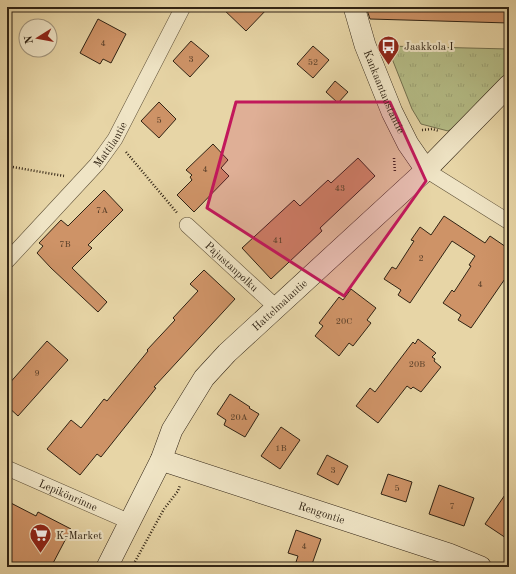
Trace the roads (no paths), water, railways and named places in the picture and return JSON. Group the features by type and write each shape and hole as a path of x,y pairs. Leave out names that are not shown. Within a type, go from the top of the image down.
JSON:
{"street":[{"name":"Mattilantie","path":"7,260 97,164 115,139 184,7"},
{"name":"Kankaantaustantie","path":"354,7 365,44 392,112 408,144 426,170"},
{"name":"Hattelmalantie","path":"107,567 161,460 172,430 204,378 227,353 276,307 426,170 509,85"},
{"path":"426,170 509,222"},
{"name":"Pajustanpolku","path":"187,226 276,307"},
{"name":"Rengontie","path":"161,460 449,554 481,567"},
{"name":"Lepikönrinne","path":"7,468 130,522"}],"place":[{"name":"Jaakkola I","path":"388,66"},
{"name":"K-Market","path":"41,554"}]}
